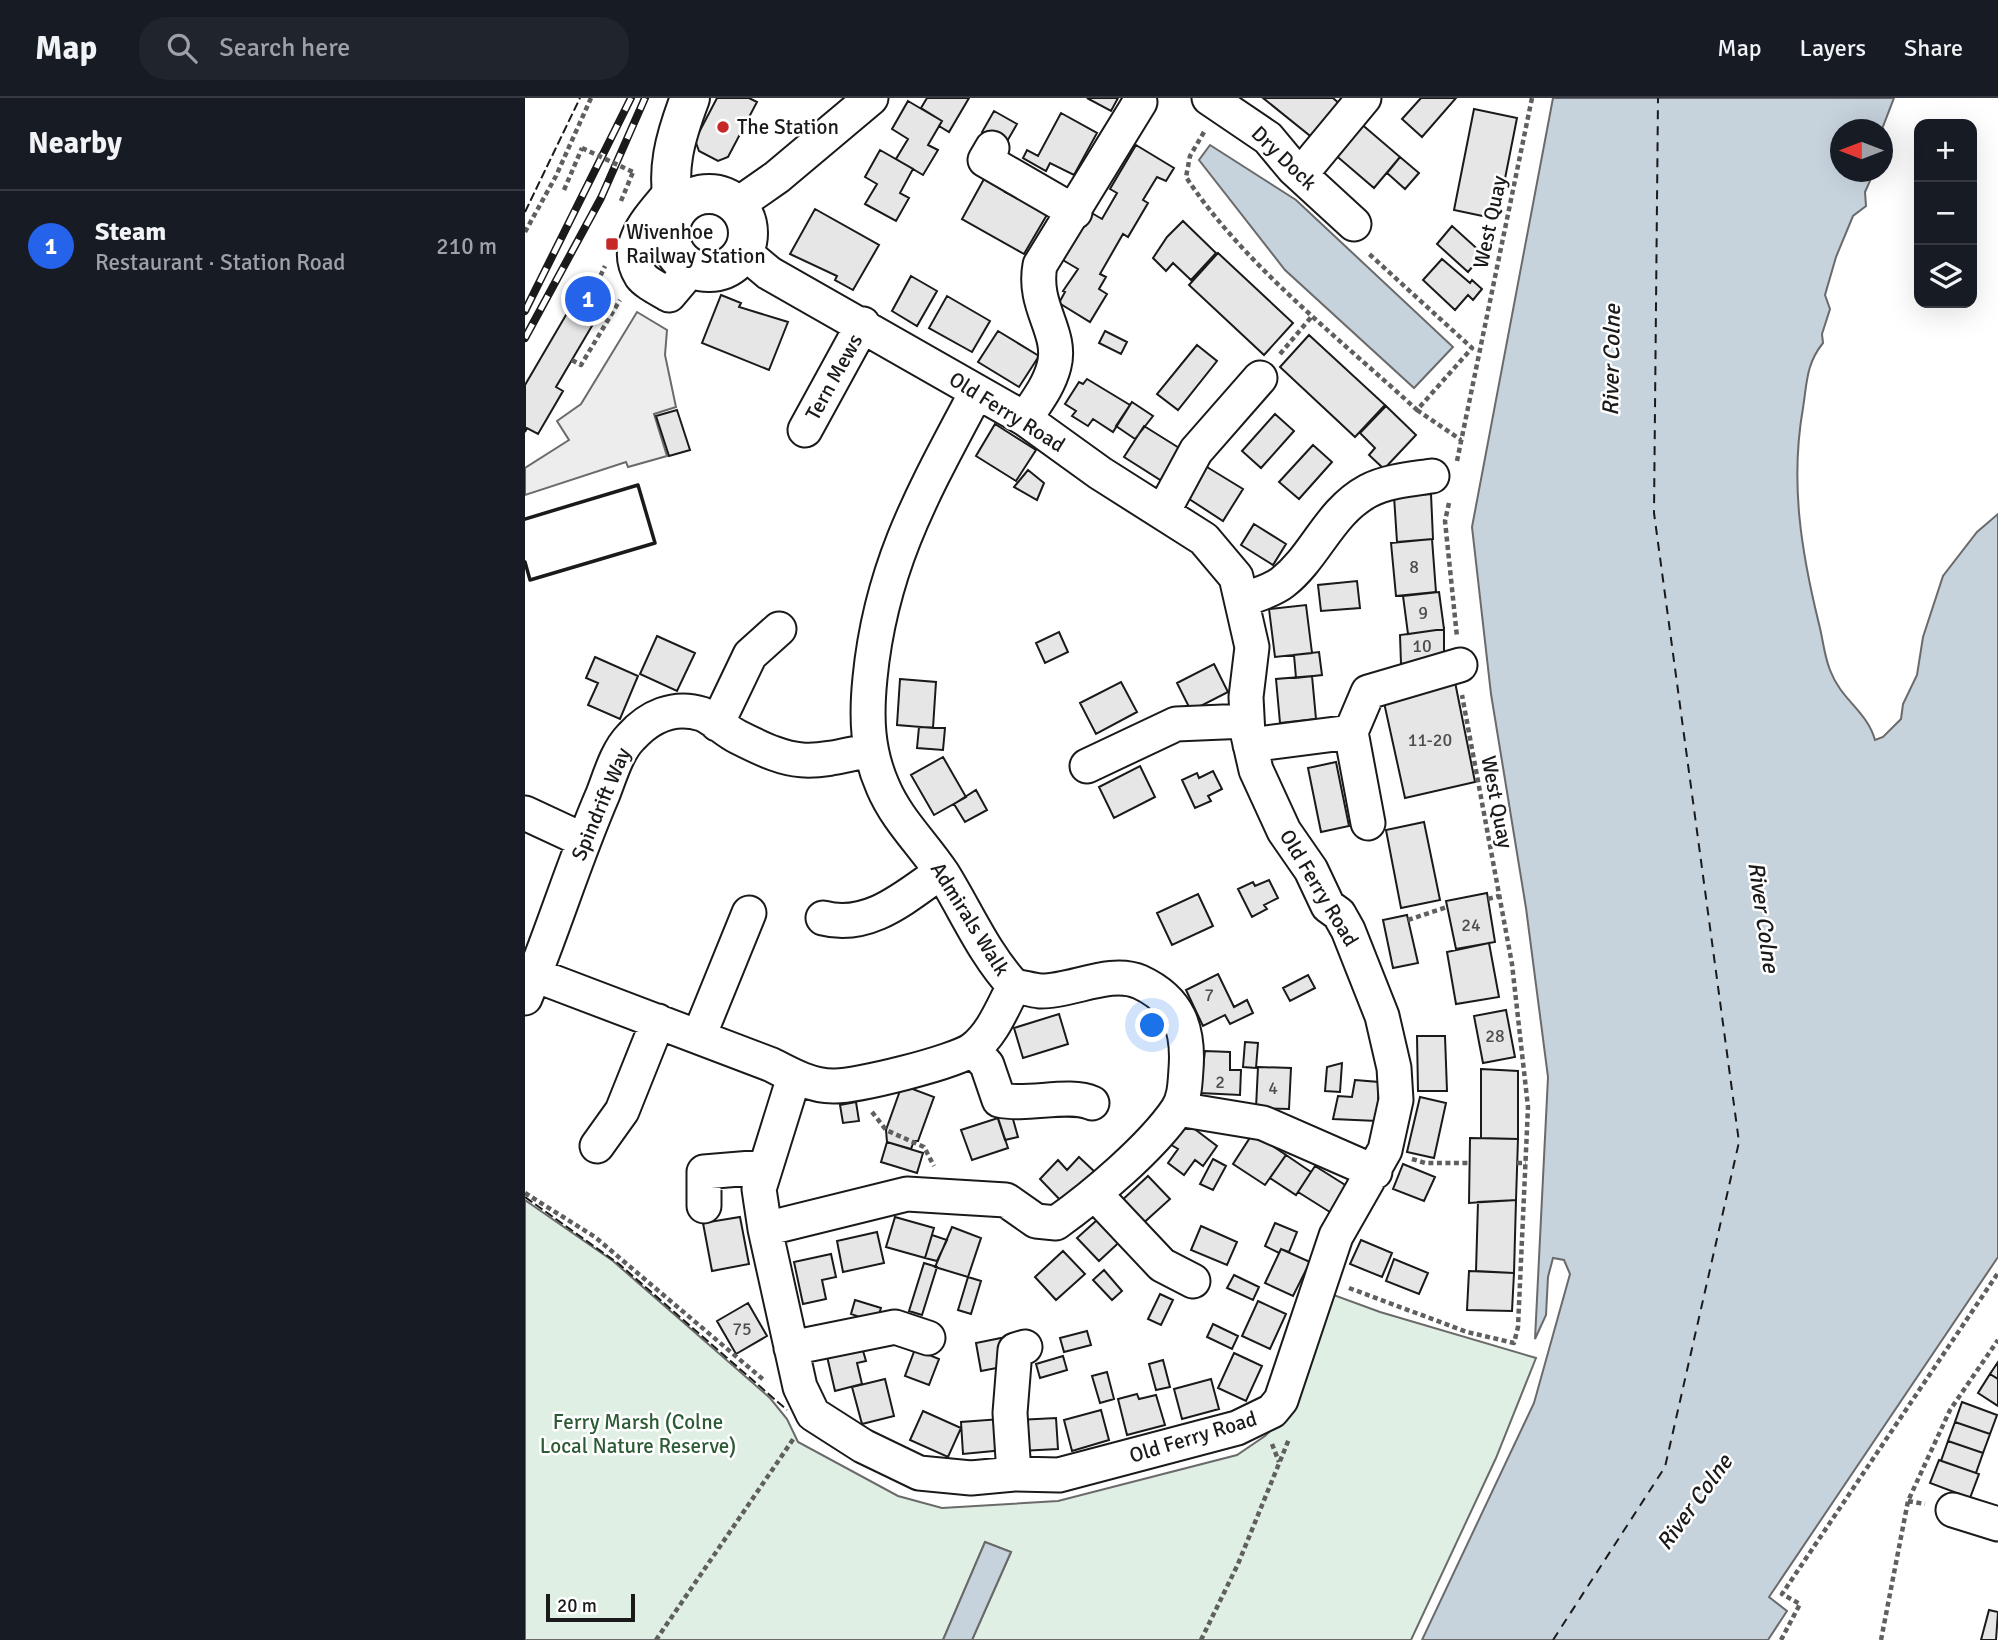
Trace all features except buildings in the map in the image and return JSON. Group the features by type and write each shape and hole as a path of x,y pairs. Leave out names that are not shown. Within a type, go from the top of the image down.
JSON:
{"main road":[{"path":"673,202 704,194 722,196 737,205 743,213 749,232 744,252 727,269 680,282 670,237 673,202 672,155 690,98"}],"street":[{"path":"737,205 777,177 871,98"},
{"path":"1301,174 1364,98"},
{"name":"Dry Dock","path":"1215,101 1268,138 1301,174 1354,224"},
{"path":"1025,419 1044,391 1055,365 1052,331 1039,299 1037,282 1040,265 1075,212 1140,102"},
{"path":"984,162 1075,212"},
{"name":"Old Ferry Road","path":"744,252 769,273 863,324 976,393 1025,419 1100,474 1204,539 1221,556 1236,577 1252,647 1246,697 1249,733 1263,792 1284,831 1311,870 1322,897 1339,914 1348,930 1382,1016 1394,1068 1396,1100 1380,1161 1336,1236 1281,1400 1272,1411 1237,1428 1059,1475 1014,1474 971,1478 919,1473 863,1446 806,1400"},
{"name":"Tern Mews","path":"805,430 863,324"},
{"path":"1163,512 1196,451 1259,378"},
{"name":"Admirals Walk","path":"973,1049 993,1026 1014,986 998,969 941,872 900,820 883,788 870,750 868,703 875,633 883,595 915,506 976,393"},
{"path":"1243,600 1281,584 1300,565 1324,530 1345,508 1369,491 1446,480"},
{"path":"717,724 750,655 779,629"},
{"path":"1368,823 1351,732 1368,692 1460,665"},
{"name":"Spindrift Way","path":"530,986 583,840 628,739 650,719 673,711 704,715 779,757 803,762 870,750"},
{"path":"1087,766 1176,724 1249,733 1351,732"},
{"path":"525,813 583,840"},
{"path":"823,918 838,922 878,915 941,872"},
{"path":"699,1036 749,913"},
{"path":"765,1229 907,1194 1006,1200 1036,1221 1056,1223 1096,1195 1178,1109 1185,1090 1187,1039 1184,1023 1172,1003 1138,981 1113,979 1041,991 1014,986"},
{"path":"530,986 658,1021 818,1085 844,1086 948,1059 973,1049 987,1065 999,1100 1018,1104 1080,1098 1092,1103"},
{"path":"597,1146 622,1111 658,1021"},
{"path":"794,1077 759,1189 791,1348 806,1400"},
{"path":"1178,1109 1263,1123 1380,1161"},
{"path":"704,1206 704,1172 764,1167"},
{"path":"1096,1195 1162,1265 1193,1280"},
{"path":"791,1348 895,1327 928,1338"},
{"path":"1014,1474 1010,1413 1015,1350 1025,1347"},
{"path":"1953,1510 1998,1524"}],"path":[{"path":"525,232 556,176 591,98"},
{"name":"West Quay","path":"1347,1288 1467,1332 1514,1343 1518,1327 1528,1107 1512,964 1463,705 1445,521 1446,480 1461,440 1532,98"},
{"path":"1215,101 1190,156 1185,177 1208,211 1313,315 1417,410 1461,440"},
{"path":"564,190 582,148 633,172 624,194"},
{"path":"556,176 566,183"},
{"path":"1354,224 1359,245 1472,348 1480,350"},
{"path":"572,360 581,365 622,297"},
{"path":"1259,378 1313,315"},
{"path":"1417,410 1472,348"},
{"path":"1488,899 1499,896"},
{"path":"1408,920 1447,907"},
{"path":"886,1130 914,1142"},
{"path":"1380,1161 1469,1163"},
{"path":"1517,1163 1526,1163"},
{"path":"525,1193 595,1237 765,1381 806,1400 770,1470 656,1640"},
{"path":"1781,1640 1800,1604 1782,1594 1998,1273"},
{"path":"1881,1640 1908,1501 1950,1410 1998,1340"},
{"path":"1201,1640 1238,1564 1279,1463"}],"green space":[{"name":"Ferry Marsh (Colne Local Nature Reserve)","path":"525,1200 613,1261 770,1398 787,1419 798,1442 898,1496 942,1508 1058,1501 1237,1455 1265,1436 1286,1416 1331,1294 1380,1312 1536,1358 1496,1458 1411,1640 972,1640 1011,1552 985,1542 943,1640 525,1640"}],"shaded area":[{"path":"637,312 667,330 665,355 676,407 654,414 667,456 628,467 626,462 525,495 525,468 569,440 557,421 581,404"}],"water":[{"name":"River Colne","path":"1553,98 1894,98 1886,119 1830,119 1830,182 1870,182 1865,192 1866,206 1853,216 1836,257 1825,295 1830,309 1822,334 1823,343 1813,358 1808,374 1797,463 1799,516 1807,570 1826,659 1841,690 1866,721 1875,740 1883,737 1901,719 1903,704 1917,675 1923,637 1943,576 1977,532 1998,514 1998,1257 1769,1597 1787,1611 1768,1640 1422,1640 1534,1403 1570,1274 1564,1260 1553,1258 1548,1277 1546,1315 1535,1339 1548,1077 1526,908 1491,694 1472,527"},
{"path":"1210,145 1296,200 1453,347 1414,388 1285,270 1199,160"},
{"path":"985,1542 1011,1552 972,1640 943,1640"}],"ferry route":[{"path":"1553,1640 1665,1467 1739,1142 1654,513 1658,98"}],"railway":[{"path":"525,311 631,98"},
{"path":"525,338 601,198 645,98"}],"fence":[{"path":"525,212 580,98"},
{"path":"525,1197 619,1264 787,1410"}],"wall":[{"path":"525,519 638,485 655,543 530,580 525,562"}],"place":[{"name":"The Station","path":"723,127"},
{"name":"Wivenhoe Railway Station","path":"612,244"},
{"name":"Steam","path":"588,299"}]}
